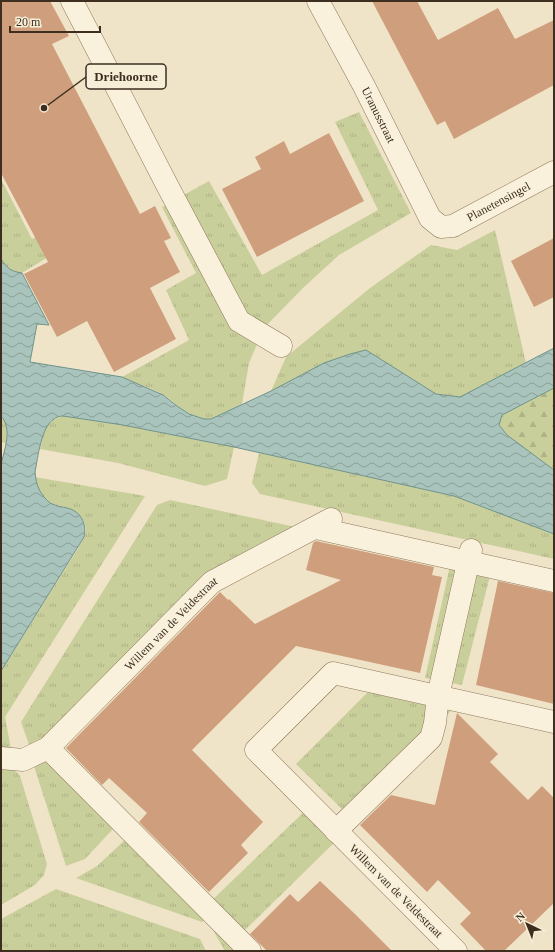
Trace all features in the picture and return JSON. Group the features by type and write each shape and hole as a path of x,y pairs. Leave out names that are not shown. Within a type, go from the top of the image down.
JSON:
{"street":[{"path":"72,1 239,321 281,346"},
{"name":"Uranusstraat","path":"318,1 364,86 430,218 441,227"},
{"name":"Planetensingel","path":"441,227 453,226 554,172"},
{"name":"Willem van de Veldestraat","path":"1,758 23,760 48,748 212,582 324,523 469,556 554,581"},
{"path":"336,831 431,738 435,723 438,696 469,556"},
{"name":"Willem van de Veldestraat","path":"456,951 256,750 333,673 554,722"},
{"path":"48,748 250,951"}],"green space":[{"path":"359,112 411,213 339,255 303,288 264,328 249,363 242,404 211,419 197,418 162,394 122,377 189,340 166,290 196,273 162,207 209,181 262,275 378,210 335,122"},
{"path":"1,179 32,239 39,235 50,256 22,273 10,269 1,259"},
{"path":"495,230 526,363 461,397 436,394 366,350 329,362 271,391 286,357 370,288 431,245 457,250"},
{"path":"554,388 554,470 507,435 499,425 501,415"},
{"path":"1,416 6,426 6,443 1,442"},
{"path":"63,416 123,425 234,447 227,479 205,486 118,463 40,449 48,424"},
{"path":"259,453 454,496 554,534 554,559 260,494 252,483"},
{"path":"35,477 145,496 5,717 11,749 1,749 1,671 79,547 86,530 84,521 68,508 53,504 43,496 38,488"},
{"path":"170,500 300,528 209,577 31,750 21,722 157,505"},
{"path":"450,566 490,576 462,685 425,678"},
{"path":"368,692 451,711 346,813 296,764"},
{"path":"60,748 126,815 85,859 66,866 33,763"},
{"path":"1,764 13,768 20,776 47,864 44,875 35,885 1,905 2,837"},
{"path":"306,810 336,841 242,933 210,902"},
{"path":"128,837 208,916 202,922 76,878 97,866"},
{"path":"56,889 200,939 206,951 1,951 1,919"},
{"path":"218,927 242,951 225,951 214,932"}],"water":[{"path":"1,259 10,269 22,273 49,325 37,324 30,362 122,377 163,395 189,414 204,419 211,419 271,391 324,363 366,350 436,394 460,397 554,348 554,388 502,415 499,425 507,435 554,470 554,534 454,496 234,447 123,425 59,416 50,423 43,435 35,472 36,481 39,490 48,501 54,505 72,510 79,515 85,527 84,537 1,671 1,465 7,440 7,433 5,421 1,416"}],"building":[{"path":"1,1 50,1 69,36 52,44 140,214 155,206 171,238 164,241 180,272 150,288 176,339 114,372 87,321 57,337 24,274 48,262 1,173"},
{"path":"372,1 417,1 438,40 498,8 515,39 554,20 554,85 454,139 445,121 437,125"},
{"path":"329,133 364,201 257,257 222,189 261,169 255,157 284,141 290,154"},
{"path":"554,238 554,297 534,307 511,261"},
{"path":"316,541 434,567 432,575 442,577 420,673 296,646 192,750 263,822 241,845 248,853 209,892 139,822 147,813 109,778 102,785 66,748 220,592 255,624 341,580 306,570 313,543"},
{"path":"498,581 554,593 554,704 476,685"},
{"path":"457,713 498,754 490,762 528,800 542,786 554,798 554,903 504,951 486,951 460,924 471,913 438,880 427,892 360,825 391,795 435,805"},
{"path":"320,881 392,951 267,951 250,934 290,894 298,902"}],"place":[{"name":"Driehoorne","path":"44,108"}]}
